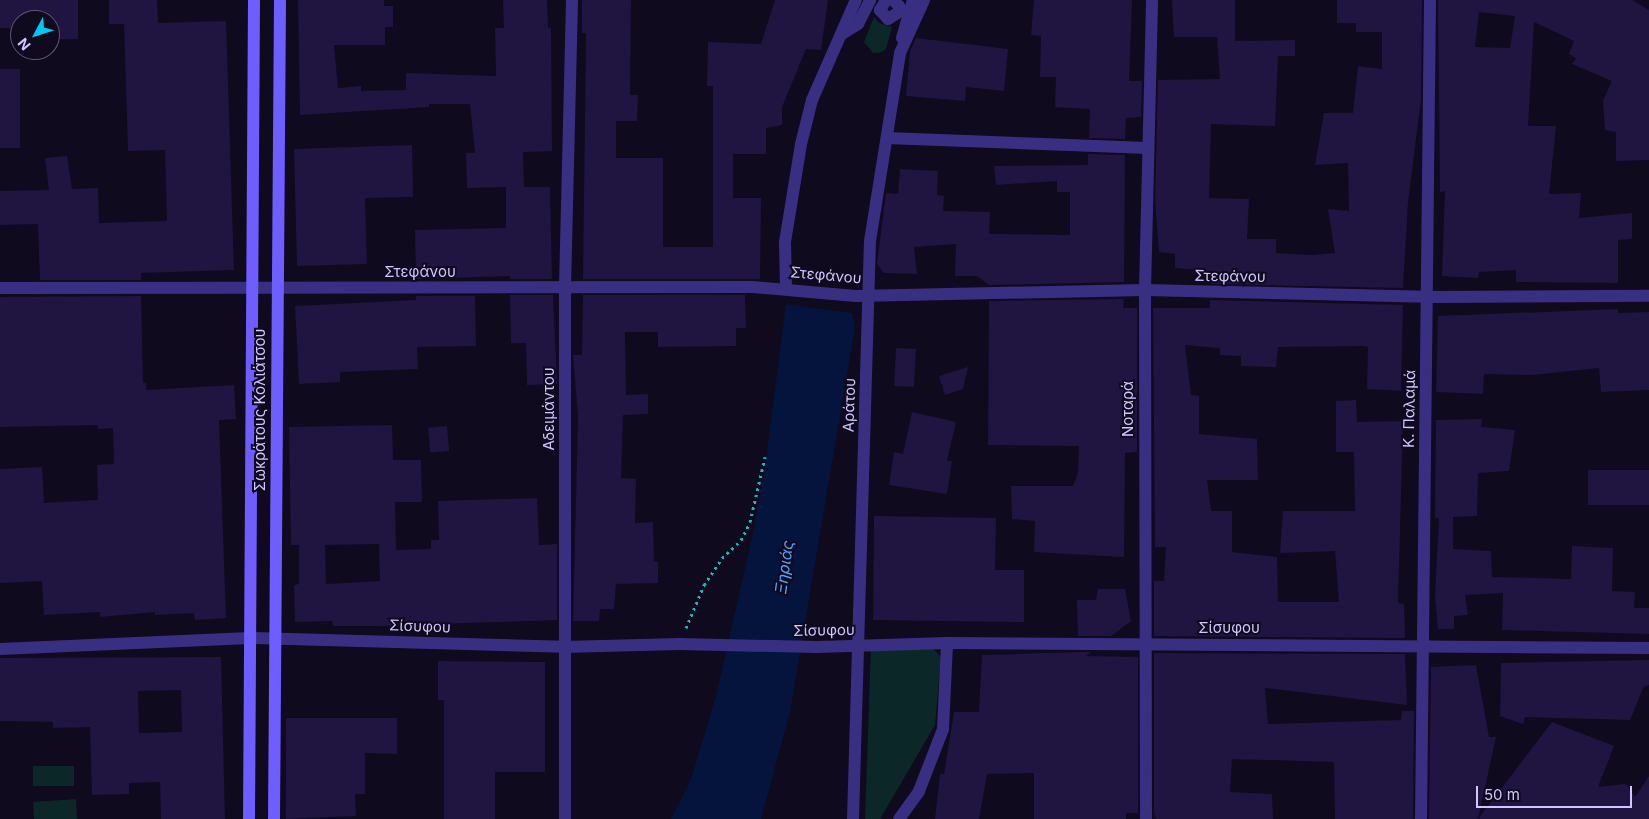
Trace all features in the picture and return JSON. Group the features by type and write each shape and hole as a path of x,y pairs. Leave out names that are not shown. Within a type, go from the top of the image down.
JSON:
{"street":[{"name":"Σωκράτους Κολιάτσου","path":"249,819 250,287 254,0"},
{"name":"Σωκράτους Κολιάτσου","path":"274,819 277,638 276,289 280,0"},
{"name":"Αδειμάντου","path":"565,819 566,287 572,0"},
{"path":"786,287 786,242 801,144 812,100 856,0"},
{"path":"881,1 880,13 885,18 891,19 902,15 913,0"},
{"name":"Αράτου","path":"853,819 856,646 870,295 870,241 900,53 924,0"},
{"name":"Νοταρά","path":"1146,819 1144,644 1145,290 1152,0"},
{"name":"Κ. Παλαμά","path":"1421,819 1430,0"},
{"path":"842,34 858,24 881,1"},
{"path":"881,1 899,6 902,15 900,53"},
{"path":"886,138 1148,148"},
{"name":"Στεφάνου","path":"0,288 786,287 856,296 1145,290 1426,297 1649,296"},
{"name":"Σίσυφου","path":"0,649 250,638 564,647 680,644 817,648 947,643 1649,648"},
{"path":"899,819 919,791 943,729 947,643"}],"path":[{"path":"680,644 704,585 722,558 741,540 750,522 765,457"}],"green space":[{"path":"874,17 879,23 892,27 886,49 882,52 873,53 864,42"},
{"path":"871,646 932,648 941,657 935,725 880,819 865,819"},
{"path":"33,766 74,766 74,786 33,786"},
{"path":"76,799 77,819 34,819 33,802"}],"water":[{"name":"Ξηριάς","path":"786,304 852,313 855,327 790,712 761,819 671,819 691,779 716,696 751,542 765,467"}],"building":[{"path":"0,0 78,0 78,39 60,39 60,10 10,10 10,28 0,28"},
{"path":"109,0 157,0 158,23 226,21 234,270 141,273 141,280 40,280 38,224 0,225 0,191 49,190 45,158 67,156 72,189 98,188 99,223 167,221 165,150 128,151 124,24 109,24"},
{"path":"298,0 384,0 384,6 393,6 393,27 385,27 385,45 334,45 338,88 361,86 361,91 406,90 406,73 496,76 495,28 504,28 503,0 547,0 548,28 551,28 552,151 523,152 524,187 550,187 552,279 510,279 510,276 416,279 415,230 506,228 506,187 467,188 466,153 475,153 470,104 429,104 429,107 300,115"},
{"path":"582,0 631,0 630,95 638,95 637,121 616,121 616,158 663,158 663,247 713,247 713,86 707,86 708,42 761,44 775,0 828,0 821,50 806,49 782,107 782,125 766,128 766,154 733,154 733,198 761,198 760,279 583,279 586,33 582,33"},
{"path":"1034,0 1132,0 1129,81 1142,81 1141,117 1126,118 1125,139 1089,138 1090,109 1055,107 1056,77 1040,77 1041,36 1031,35"},
{"path":"1172,0 1235,0 1235,41 1295,40 1295,56 1278,56 1275,126 1211,124 1209,198 1249,199 1247,239 1276,239 1276,253 1312,255 1335,253 1328,209 1349,211 1348,163 1315,165 1324,113 1353,113 1358,66 1382,69 1382,32 1356,32 1356,23 1337,23 1337,0 1422,0 1421,99 1408,202 1403,288 1211,284 1211,271 1175,268 1175,254 1159,252 1155,198 1158,80 1220,79 1217,37 1174,37"},
{"path":"1438,0 1632,0 1649,10 1649,160 1616,161 1616,132 1605,130 1603,100 1612,81 1572,64 1576,58 1569,54 1574,41 1534,22 1528,126 1556,126 1549,194 1581,193 1579,218 1632,213 1632,239 1618,240 1618,283 1516,282 1516,270 1479,272 1478,278 1442,276 1445,191 1440,192","holes":["1479,12 1515,16 1510,48 1475,47"]},
{"path":"916,38 1008,49 1004,91 966,87 965,101 906,96 910,51"},
{"path":"0,69 20,69 20,148 0,148"},
{"path":"412,145 413,197 365,198 367,264 297,266 294,149"},
{"path":"1088,154 1125,155 1124,282 989,285 977,276 955,276 956,244 914,247 917,274 884,273 877,264 886,193 898,194 900,169 938,171 937,195 944,196 943,211 990,212 989,234 1070,235 1070,192 1057,192 1057,181 996,185 994,166 1088,165"},
{"path":"510,295 553,295 557,384 527,385 526,343 511,343"},
{"path":"583,295 745,295 746,328 736,328 736,346 658,347 658,332 625,332 626,395 648,394 648,414 623,415 621,478 636,479 635,523 653,522 654,562 658,562 658,583 616,584 614,609 600,609 599,621 573,621 578,416 573,355 582,355"},
{"path":"141,296 143,383 146,383 146,390 234,385 236,419 219,420 226,618 195,620 194,613 155,615 155,612 100,617 100,612 44,615 42,581 0,583 0,469 42,467 44,503 98,500 97,465 114,464 113,428 98,429 98,425 0,427 0,297"},
{"path":"416,296 475,296 476,346 417,347 418,369 340,372 340,382 299,384 295,306 416,300"},
{"path":"1124,299 1123,308 1137,308 1137,452 1125,453 1124,557 1034,552 1035,521 1012,519 1011,486 1073,486 1078,473 1079,446 988,445 989,301"},
{"path":"1210,300 1403,305 1401,391 1367,389 1368,347 1364,346 1278,347 1276,367 1241,366 1241,356 1220,355 1220,348 1185,345 1191,395 1199,396 1199,434 1257,439 1258,480 1207,480 1211,511 1232,511 1232,552 1277,557 1278,602 1339,602 1335,551 1280,553 1283,511 1355,511 1354,452 1336,452 1336,401 1356,400 1357,422 1403,421 1398,603 1404,604 1405,638 1154,636 1154,581 1164,581 1166,547 1155,547 1153,308 1210,308"},
{"path":"1618,309 1618,313 1649,312 1649,390 1601,392 1599,368 1532,375 1484,374 1483,394 1436,392 1438,316"},
{"path":"896,348 916,349 914,387 894,386"},
{"path":"968,367 963,389 945,395 939,376"},
{"path":"912,412 956,422 947,461 952,461 947,494 889,485 894,452 903,454"},
{"path":"1482,419 1481,427 1515,430 1509,471 1478,473 1477,516 1453,517 1453,549 1491,551 1492,577 1571,579 1572,546 1613,548 1612,591 1635,592 1634,608 1649,608 1649,634 1502,630 1503,593 1465,595 1468,615 1454,616 1454,629 1438,629 1435,596 1439,518 1435,518 1436,420"},
{"path":"392,425 393,460 421,460 422,502 395,502 396,550 431,549 431,540 439,540 438,501 537,498 539,545 557,544 557,620 382,626 333,626 332,621 295,622 294,585 299,584 299,545 291,545 289,427","holes":["379,544 380,581 326,584 325,545"]},
{"path":"447,426 449,451 430,453 428,428"},
{"path":"1588,470 1649,470 1649,505 1588,505"},
{"path":"874,516 996,518 995,570 1024,570 1024,622 873,620"},
{"path":"1098,589 1125,589 1131,621 1111,636 1078,636 1077,600 1096,600"},
{"path":"1091,652 1086,656 1138,657 1138,813 1126,813 1126,819 1034,819 1034,773 987,774 979,819 935,819 940,774 944,774 954,712 979,712 982,655"},
{"path":"1154,653 1405,654 1407,705 1265,688 1268,724 1401,720 1402,711 1414,711 1413,819 1335,819 1334,762 1232,759 1230,792 1272,794 1273,819 1157,819 1154,814"},
{"path":"221,657 225,819 161,819 160,782 129,783 129,794 92,795 90,727 53,728 53,722 0,721 0,658","holes":["181,690 182,732 139,733 138,691"]},
{"path":"1649,660 1649,685 1644,686 1630,720 1525,717 1523,724 1500,716 1501,663"},
{"path":"438,661 545,662 545,772 495,772 495,819 444,819 444,700 438,700"},
{"path":"1476,665 1489,737 1496,737 1478,819 1429,819 1431,667"},
{"path":"286,718 397,718 397,754 365,753 365,794 355,794 356,816 286,819"},
{"path":"1552,722 1614,746 1598,787 1626,784 1635,797 1649,776 1649,819 1478,819"}]}
